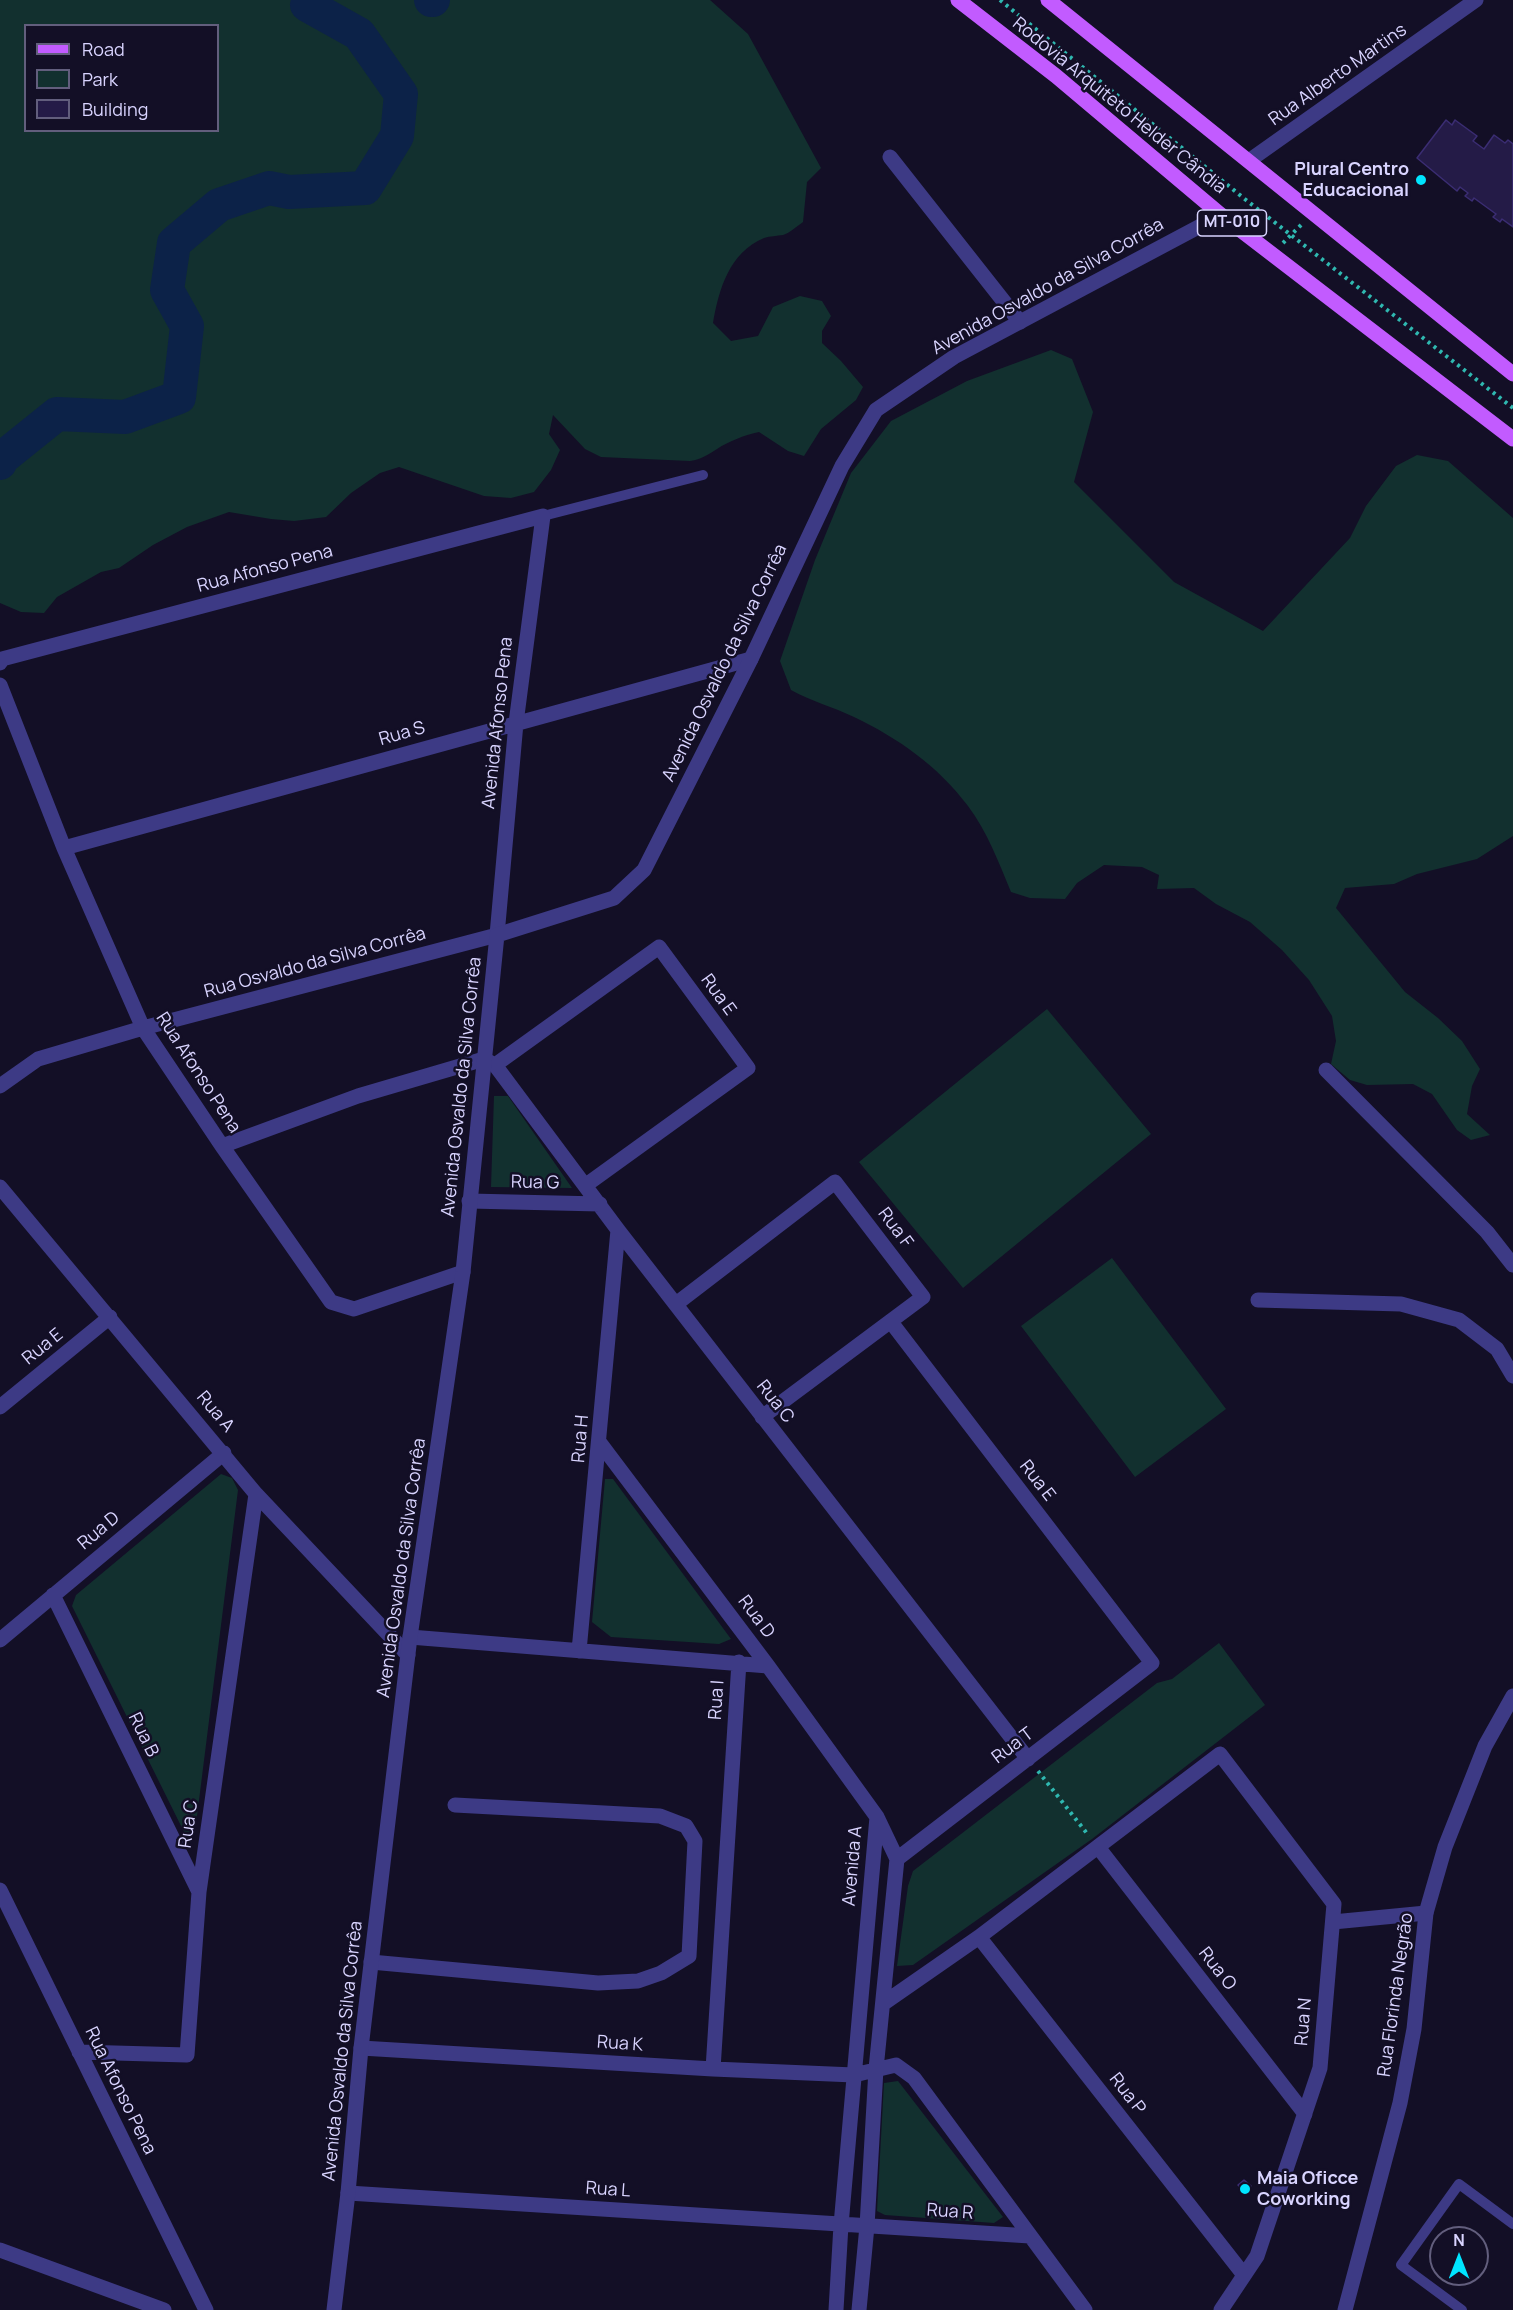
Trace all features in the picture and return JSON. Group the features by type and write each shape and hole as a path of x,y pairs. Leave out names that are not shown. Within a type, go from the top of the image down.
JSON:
{"main road":[{"name":"Rodovia Arquiteto Helder Cândia","path":"958,0 1056,76 1221,215 1513,439"},
{"name":"Rodovia Arquiteto Helder Cândia","path":"1048,0 1250,160 1513,374"}],"street":[{"name":"Rua Alberto Martins","path":"1250,160 1476,0"},
{"path":"890,157 1020,322"},
{"name":"Avenida Osvaldo da Silva Corrêa","path":"334,2310 348,2193 361,2048 410,1637 463,1272 469,1201 490,1062 497,935 614,898 644,870 752,659 842,466 876,410 954,357 1221,215"},
{"name":"Rua Afonso Pena","path":"0,663 2,659 543,516"},
{"name":"Avenida Afonso Pena","path":"497,935 516,723 543,516"},
{"name":"Rua S","path":"64,848 752,659"},
{"name":"Rua Afonso Pena","path":"0,685 64,848 143,1028 331,1302 354,1309 463,1272"},
{"name":"Rua Osvaldo da Silva Corrêa","path":"143,1028 497,935"},
{"name":"Rua E","path":"490,1062 659,947 747,1068 586,1185"},
{"path":"0,1086 38,1059 143,1028"},
{"path":"222,1146 358,1096 490,1062"},
{"name":"Rua C","path":"490,1062 1028,1759"},
{"path":"1326,1070 1487,1232 1513,1265"},
{"name":"Rua F","path":"676,1304 835,1182 923,1297 762,1417"},
{"name":"Rua A","path":"0,1187 256,1494 408,1655"},
{"name":"Rua G","path":"469,1201 600,1204"},
{"name":"Rua H","path":"579,1651 618,1230"},
{"path":"1258,1300 1401,1304 1459,1320 1497,1349 1513,1376"},
{"name":"Rua E","path":"0,1407 110,1317"},
{"name":"Rua E","path":"891,1322 1152,1663"},
{"name":"Rua D","path":"600,1443 768,1666 877,1816"},
{"name":"Rua D","path":"0,1640 224,1453"},
{"name":"Rua C","path":"79,2052 187,2055 199,1892 256,1494"},
{"name":"Rua B","path":"53,1595 199,1892"},
{"name":"Rua I","path":"410,1637 739,1662 713,2069"},
{"path":"739,1662 768,1666"},
{"name":"Rua T","path":"897,1859 1152,1663"},
{"name":"Rua Florinda Negrão","path":"1346,2310 1400,2103 1414,2029 1426,1913 1445,1847 1485,1746 1513,1696"},
{"name":"Rua N","path":"1098,1847 1221,1754 1334,1904 1320,2067 1257,2256 1221,2310"},
{"path":"371,1962 598,1983 638,1981 661,1973 689,1956 694,1841 686,1826 660,1816 455,1805"},
{"name":"Avenida A","path":"877,1816 897,1859"},
{"name":"Avenida A","path":"836,2310 841,2225 877,1816"},
{"path":"884,2003 979,1936 1098,1847"},
{"name":"Rua O","path":"1098,1847 1305,2114"},
{"path":"859,2310 867,2226 876,2069 897,1859"},
{"name":"Rua Afonso Pena","path":"0,1890 206,2310"},
{"path":"1333,1923 1426,1913"},
{"name":"Rua P","path":"979,1936 1244,2275"},
{"name":"Rua K","path":"361,2048 854,2075 876,2069"},
{"path":"876,2069 896,2065 914,2078 1085,2310"},
{"name":"Rua L","path":"348,2193 867,2226"},
{"name":"Rua R","path":"867,2226 1030,2236"},
{"path":"0,2250 164,2310"}],"lane":[{"path":"543,516 703,475"},
{"path":"1462,2310 1401,2265 1459,2184 1513,2224"}],"path":[{"path":"1000,0 1291,235 1513,408"},
{"path":"1272,254 1314,212"},
{"path":"1028,1759 1098,1847"}],"green space":[{"path":"0,0 710,0 748,34 821,168 807,182 803,222 786,234 764,238 752,245 734,263 723,285 713,323 731,341 758,336 773,307 800,296 822,301 831,316 822,331 822,343 863,387 856,400 821,429 804,456 788,451 759,432 727,443 690,461 601,457 585,449 553,415 549,434 560,450 551,470 534,492 511,498 484,496 399,467 380,473 351,493 326,517 294,521 229,512 187,527 153,545 119,568 101,572 57,597 44,613 21,612 0,603"},
{"path":"1051,350 1072,359 1093,412 1074,482 1174,582 1263,631 1350,538 1366,506 1396,466 1417,455 1448,461 1513,518 1513,836 1477,859 1417,874 1394,884 1345,888 1336,908 1405,992 1462,1041 1480,1069 1472,1086 1467,1114 1490,1135 1471,1140 1457,1130 1432,1094 1413,1084 1367,1085 1350,1080 1331,1064 1336,1041 1332,1016 1309,980 1282,950 1250,922 1216,904 1194,888 1157,889 1159,875 1142,867 1104,865 1077,883 1065,899 1030,898 1011,892 981,826 968,806 944,778 916,754 886,734 846,713 791,690 780,661 815,560 851,473 891,421 967,381"},
{"path":"1047,1009 1151,1134 963,1288 859,1162"},
{"path":"494,1096 508,1096 572,1188 491,1187"},
{"path":"1112,1258 1226,1409 1135,1477 1021,1326"},
{"path":"221,1474 232,1478 238,1490 195,1832 185,1834 72,1606 76,1595"},
{"path":"605,1479 613,1479 731,1639 719,1644 611,1637 592,1622"},
{"path":"1219,1643 1265,1705 1092,1839 913,1965 897,1966 908,1886 913,1871 1157,1683 1172,1679"},
{"path":"898,2081 1003,2217 994,2223 885,2215 877,2211 884,2083"}],"building":[{"path":"1446,120 1452,125 1455,120 1477,136 1473,141 1484,149 1494,135 1505,143 1508,140 1513,144 1513,227 1502,219 1500,222 1493,217 1496,214 1474,198 1472,201 1465,196 1468,193 1460,187 1457,191 1417,158"},
{"name":"Maia Oficce Coworking","path":"1244,2180 1251,2186 1244,2192 1238,2185"}],"waterway":[{"path":"0,463 1,459 57,414 125,417 179,397 187,326 167,290 174,243 219,205 269,188 289,192 365,188 397,136 401,94 359,34 307,5 308,0"}],"place":[{"name":"Plural Centro Educacional","path":"1421,180"},
{"name":"Maia Oficce Coworking","path":"1245,2189"}]}
